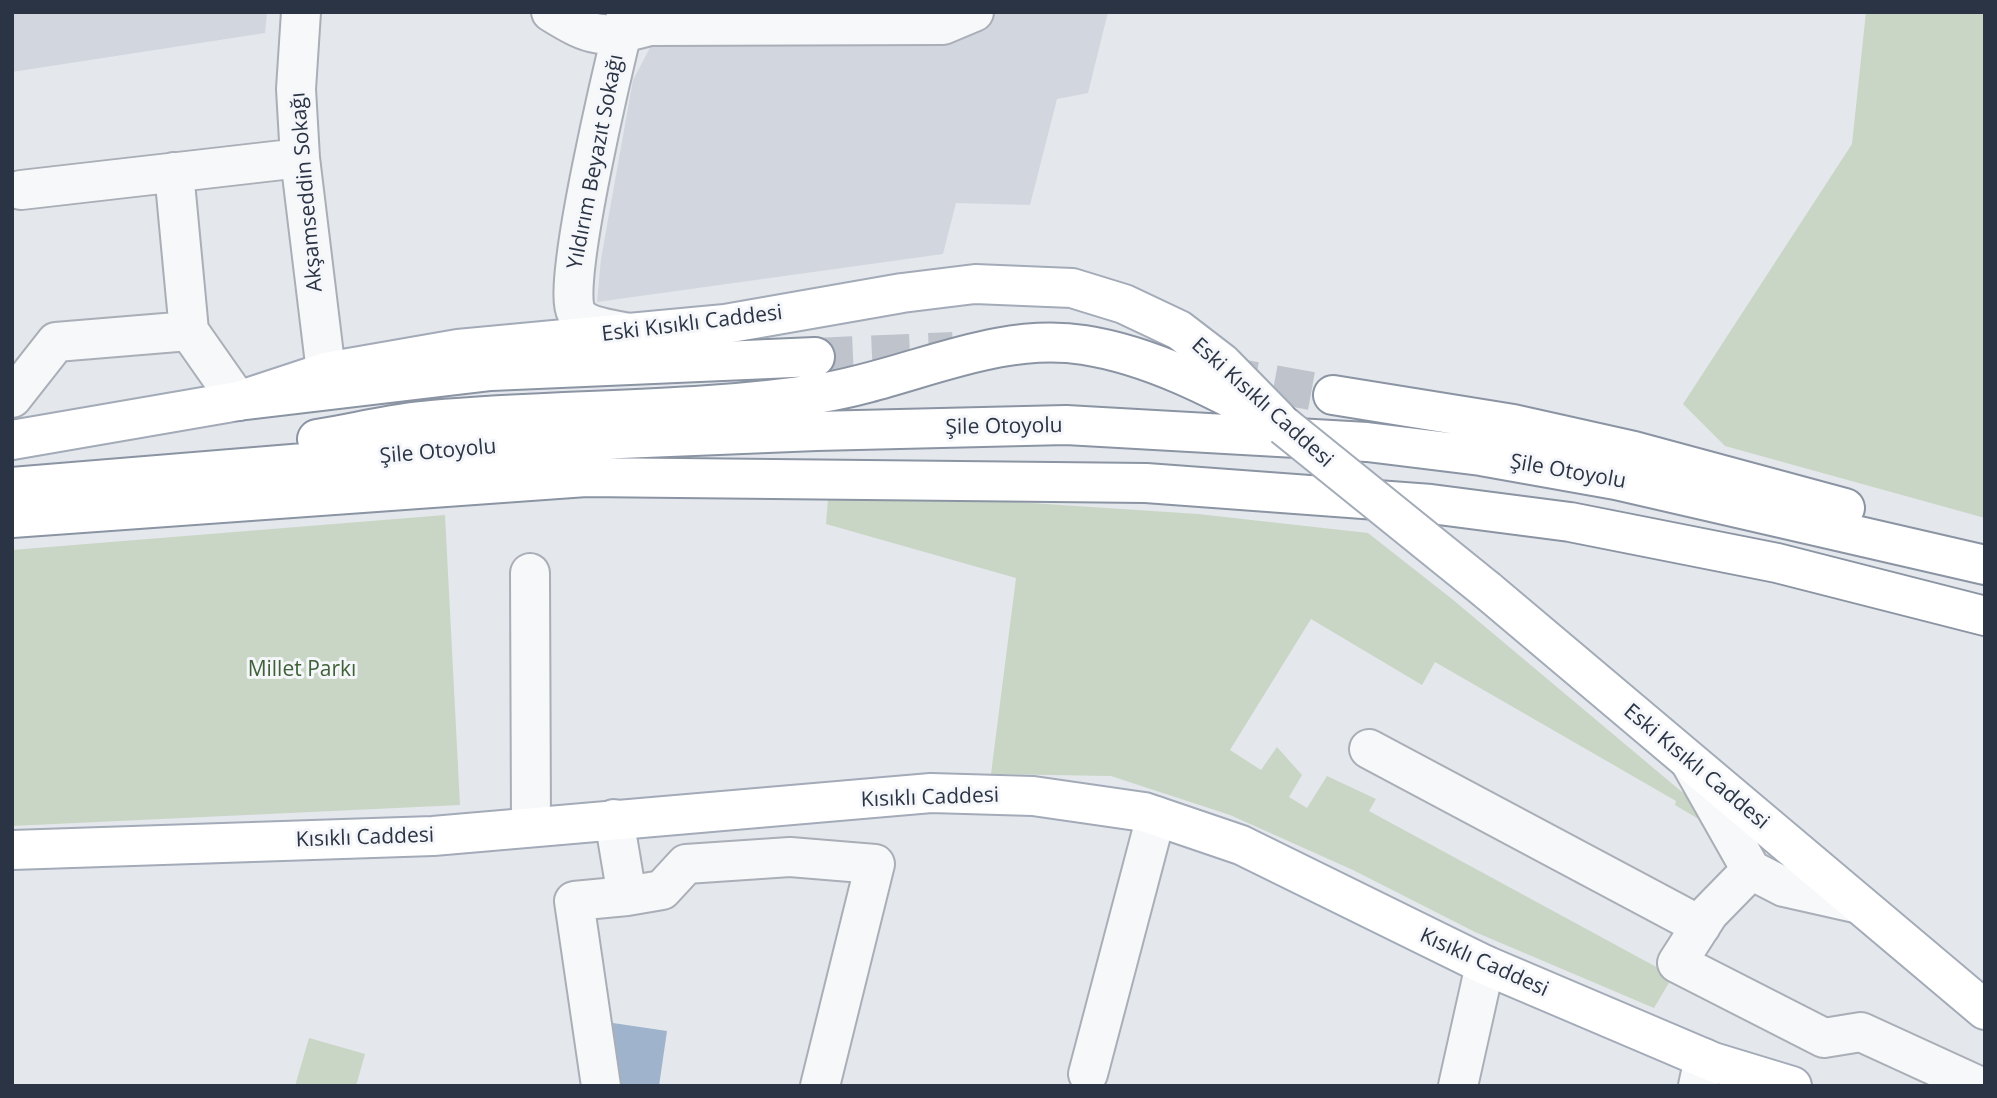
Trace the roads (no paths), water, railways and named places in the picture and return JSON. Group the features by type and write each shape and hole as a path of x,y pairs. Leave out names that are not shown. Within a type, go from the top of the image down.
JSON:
{"main road":[{"name":"Eski Kısıklı Caddesi","path":"238,401 326,372 458,349 725,324 902,293 975,284 1073,289 1124,304 1179,330 1222,363 1284,426 1487,590 1985,1010"},
{"path":"22,486 430,420 754,401 822,393 885,379 992,347 1031,343 1083,345 1127,355 1216,389 1284,426"},
{"path":"12,440 238,401 491,371 815,357"},
{"path":"1333,395 1513,424 1634,451 1985,547"},
{"name":"Şile Otoyolu","path":"22,486 572,441 1066,425 1367,442 1481,456 1616,480 1985,565"},
{"name":"Şile Otoyolu","path":"12,518 586,477 1146,483 1431,504 1570,523 1777,563 1985,616"},
{"name":"Kısıklı Caddesi","path":"12,850 433,836 931,793 1033,796 1156,816 1241,845 1701,1072 1792,1086"}],"street":[{"name":"Akşamseddin Sokağı","path":"301,12 296,89 300,158 326,372"},
{"path":"551,12 586,34 624,23 650,26 845,19 943,25 974,12"},
{"name":"Yıldırım Beyazıt Sokağı","path":"624,23 574,261 572,303 577,315 586,323 632,334"},
{"path":"21,190 300,158"},
{"path":"174,172 189,331 238,401"},
{"path":"12,398 56,342 189,331"},
{"path":"530,573 531,827"},
{"path":"1369,749 1701,926"},
{"path":"1690,762 1751,870 1784,887 1855,903"},
{"path":"1088,1074 1156,816"},
{"path":"614,819 628,897"},
{"path":"601,1086 574,901 628,897 662,890 686,864 790,857 875,864 820,1086"},
{"path":"1751,870 1728,890 1677,963 1824,1038 1861,1032 1979,1086"},
{"path":"1458,1086 1485,965"}],"water":[{"path":"613,1023 667,1031 659,1086 611,1086"}],"tunnel":[{"path":"815,357 953,351"},
{"path":"1218,374 1333,395"}],"park label":[{"name":"Millet Parkı","path":"302,670"}]}
